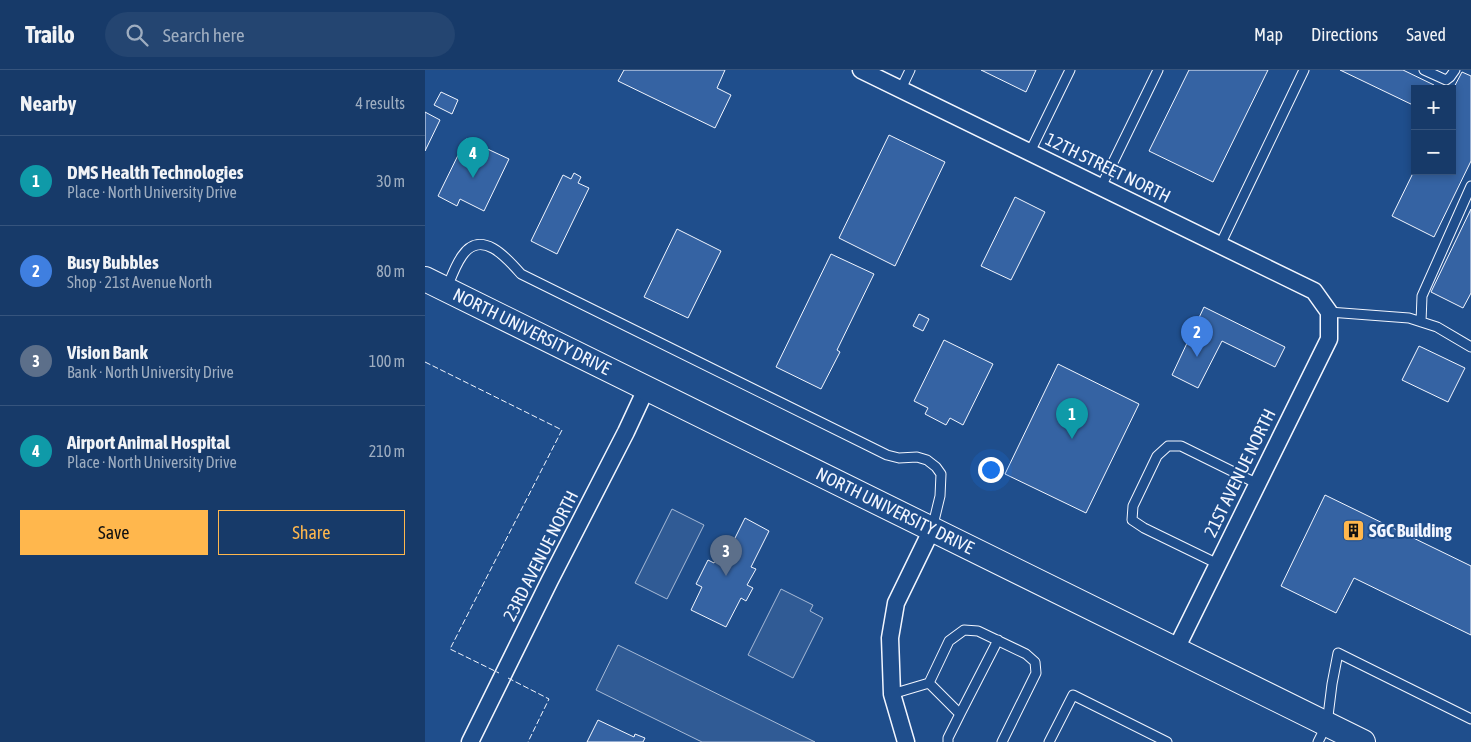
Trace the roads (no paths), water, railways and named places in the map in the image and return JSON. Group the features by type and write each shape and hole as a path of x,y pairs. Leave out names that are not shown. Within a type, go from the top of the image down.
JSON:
{"main road":[{"name":"NORTH UNIVERSITY DRIVE","path":"425,279 1176,649 1322,733 1363,742"}],"street":[{"name":"12TH STREET NORTH","path":"861,70 1314,291 1329,312"},
{"name":"21ST AVENUE NORTH","path":"1176,649 1329,339 1329,312"},
{"name":"23RD AVENUE NORTH","path":"471,742 646,389"},
{"path":"906,742 892,694 890,638 896,603 932,529"}],"lane":[{"path":"901,89 910,70"},
{"path":"1030,152 1070,70"},
{"path":"1101,187 1158,70"},
{"path":"1220,245 1305,70"},
{"path":"1424,70 1446,80 1455,70"},
{"path":"1421,322 1421,296 1471,186"},
{"path":"446,289 462,256 469,248 485,245 504,255 521,274 879,451 899,458 917,457 927,460 941,474 940,496 932,529"},
{"path":"1329,312 1409,318 1437,327 1471,346"},
{"path":"1218,564 1144,528 1132,520 1133,506 1157,456 1168,446 1181,446 1258,484"},
{"path":"892,694 929,683 949,641 964,630 978,631 1026,654 1035,662 1036,673 1002,742"},
{"path":"948,742 948,738 998,640"},
{"path":"1322,733 1338,653 1471,719"},
{"path":"929,683 960,714"},
{"path":"1049,742 1073,695 1167,742"}],"place":[{"name":"Airport Animal Hospital","path":"473,178"},
{"name":"Busy Bubbles","path":"1197,357"},
{"name":"DMS Health Technologies","path":"1072,439"},
{"name":"SGC Building","path":"1353,531"},
{"name":"Vision Bank","path":"726,576"}]}
